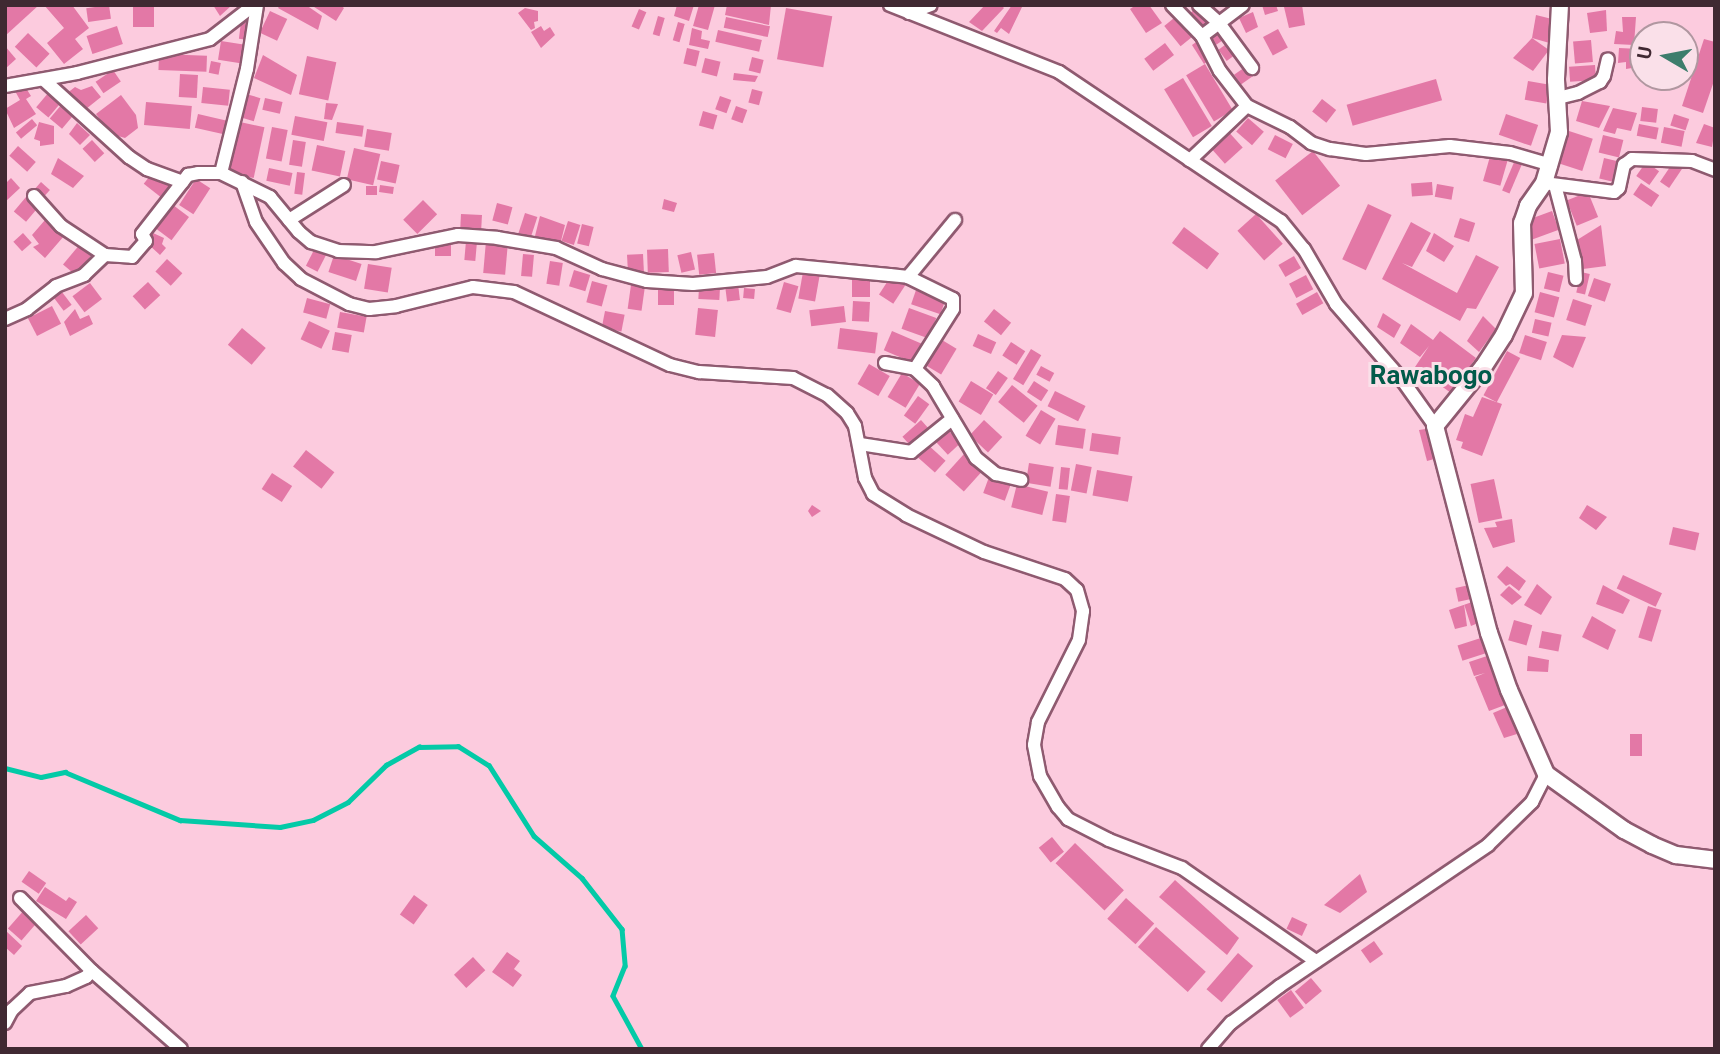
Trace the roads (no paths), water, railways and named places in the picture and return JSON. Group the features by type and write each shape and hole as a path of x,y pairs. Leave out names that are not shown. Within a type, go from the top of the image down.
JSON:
{"street":[{"path":"5,86 44,80 210,39 256,5"},
{"path":"221,173 247,69 256,5"},
{"path":"890,5 1059,72 1262,207 1293,234 1336,304 1403,381 1435,426 1489,633 1509,690 1546,774 1624,830 1652,845 1676,855 1715,860"},
{"path":"906,10 931,5"},
{"path":"1172,5 1202,36 1220,71 1247,106 1290,127 1311,143 1330,149 1366,154 1460,146 1510,153 1551,165"},
{"path":"1199,5 1219,23 1252,68"},
{"path":"1202,36 1243,5"},
{"path":"1560,5 1559,132 1549,184 1575,261 1576,279"},
{"path":"1558,98 1578,93 1600,82 1608,59"},
{"path":"44,80 129,157 147,169 183,182"},
{"path":"1190,160 1247,106"},
{"path":"1549,184 1615,192 1619,188 1624,165 1632,159 1692,161 1715,170"},
{"path":"34,196 61,226 106,255 132,257 146,241 142,234 191,174 221,173 270,197 311,242 328,249 376,252 458,236 497,238 556,248 612,272 647,282 693,284 768,277 796,266 908,277 949,295 954,304 915,369"},
{"path":"243,182 256,222 284,263 301,279 349,304 369,309 396,306 473,287 513,292 670,365 699,372 778,375 810,385 827,395 852,419 860,444 867,485 884,501 984,552 1065,579 1077,590 1083,611 1079,640 1038,722 1034,745 1040,776 1063,813 1110,840 1182,868 1316,961"},
{"path":"1435,426 1483,368 1520,305 1525,284 1522,223 1528,206 1549,184"},
{"path":"289,219 344,185"},
{"path":"908,277 955,220"},
{"path":"5,319 27,309 56,286 84,275 106,255"},
{"path":"885,363 915,369 933,386 981,463 996,474 1021,480"},
{"path":"860,444 911,453 952,419"},
{"path":"1208,1049 1231,1023 1316,961 1488,845 1532,802 1546,774"},
{"path":"19,898 92,971 181,1049"},
{"path":"5,1023 12,1010 30,993 66,986 86,977 92,971"}],"waterway":[{"path":"5,768 41,777 65,772 180,820 280,827 313,820 348,802 386,765 419,747 458,746 489,765 534,836 582,878 622,929 625,966 613,996 642,1049"}],"district":[{"name":"Rawabogo","path":"1431,376"}]}
